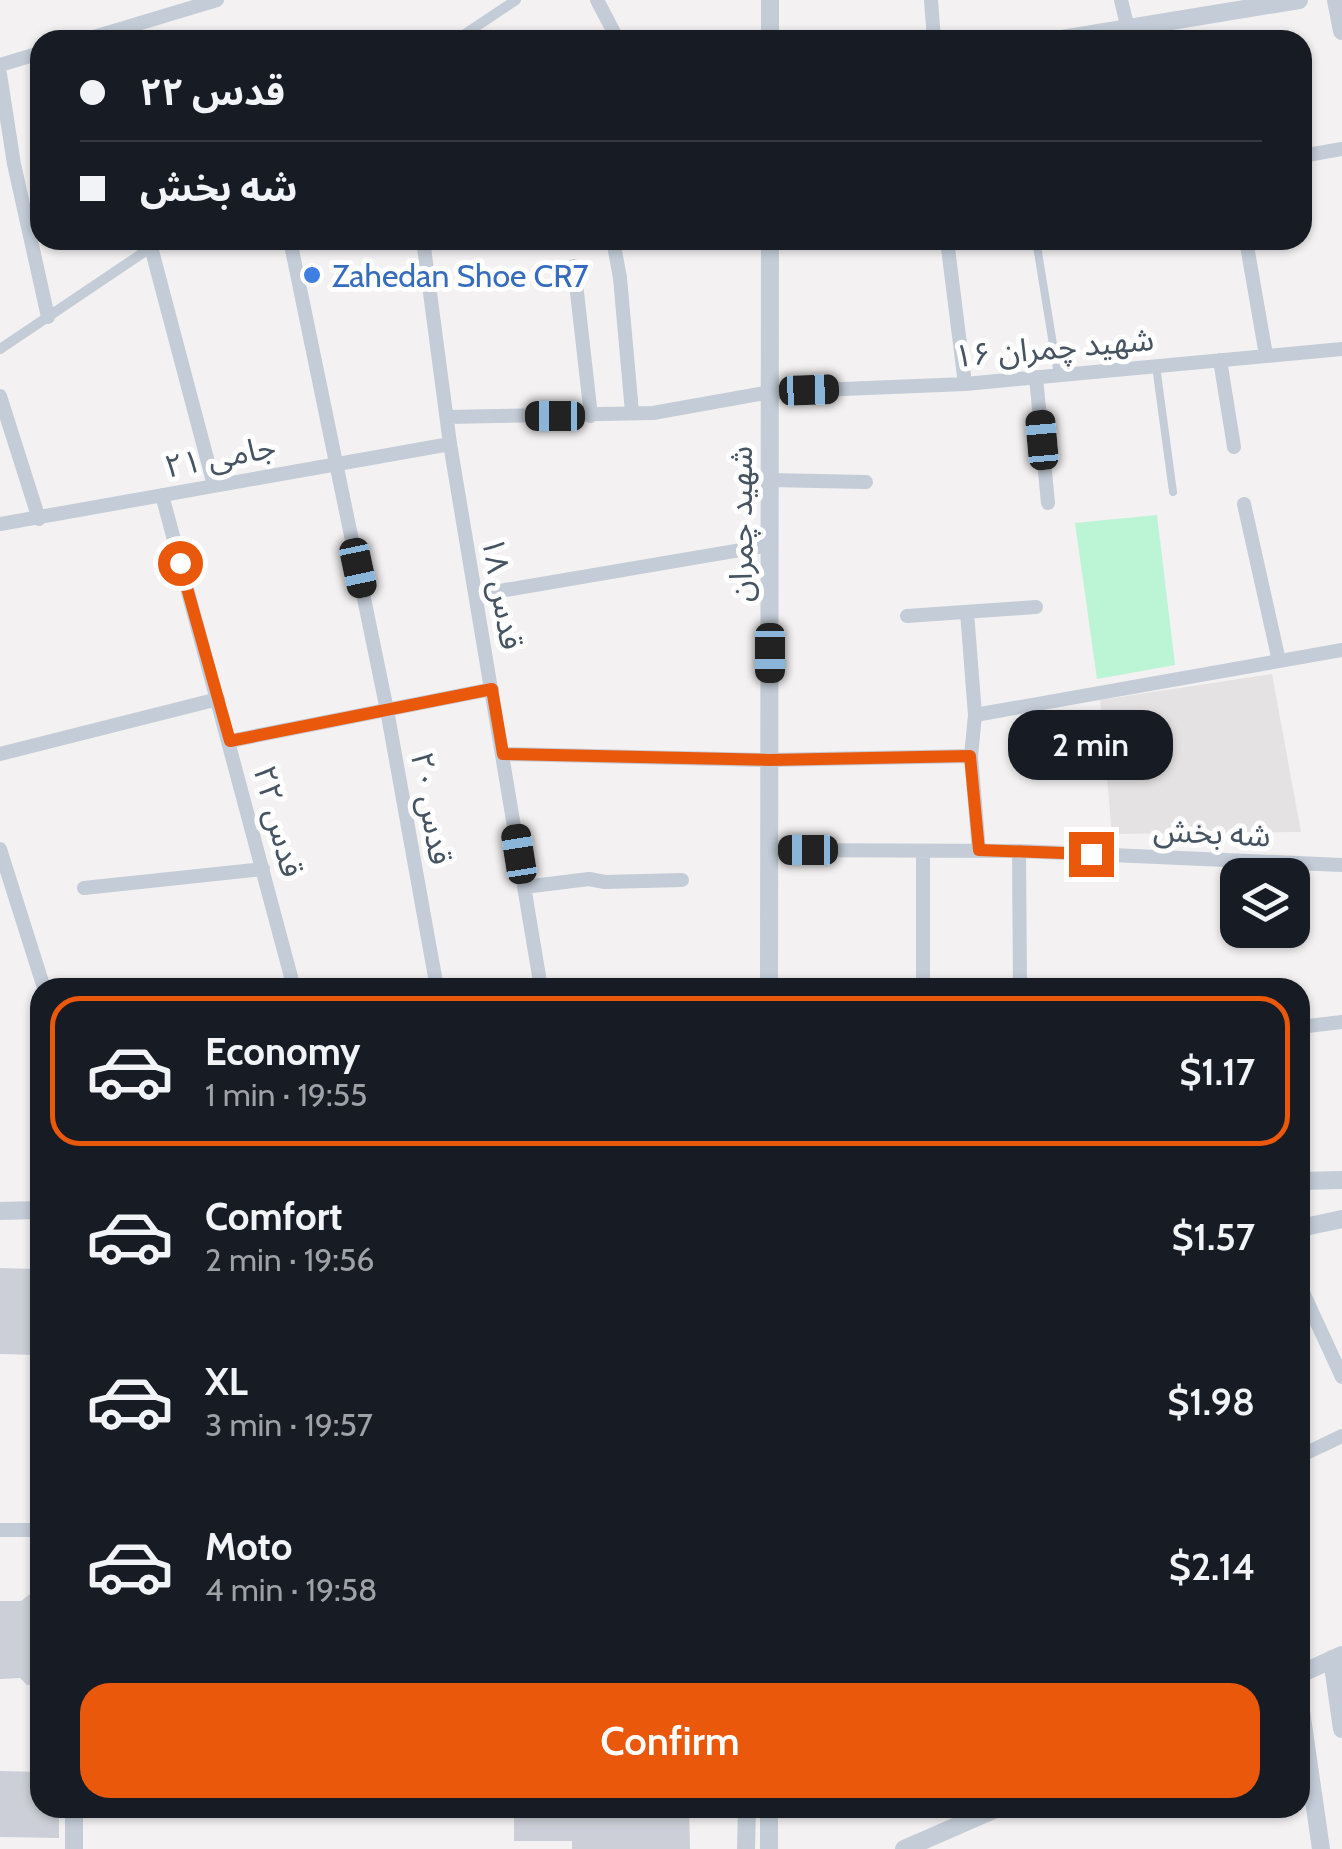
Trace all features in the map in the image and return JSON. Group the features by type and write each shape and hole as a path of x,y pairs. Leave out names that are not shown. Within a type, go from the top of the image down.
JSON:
{"street":[{"path":"117,30 216,0"},
{"path":"471,30 516,0"},
{"path":"597,0 613,30"},
{"path":"770,0 770,30"},
{"path":"931,0 933,30"},
{"path":"1121,0 1128,29"},
{"path":"1168,30 1298,0"},
{"path":"1336,0 1342,31"},
{"path":"1121,30 1138,30"},
{"path":"0,65 30,56"},
{"path":"0,74 30,236"},
{"path":"1312,154 1342,149"},
{"path":"33,250 48,317"},
{"path":"0,350 147,250"},
{"path":"157,250 214,486"},
{"name":"قدس ۲۰","path":"292,250 387,710 434,978"},
{"name":"قدس ۱۸","path":"424,250 450,444 539,978"},
{"path":"615,250 632,412"},
{"name":"شهید چمران","path":"769,978 770,250"},
{"path":"949,250 965,384"},
{"path":"1248,250 1266,355"},
{"path":"574,266 591,416"},
{"name":"شهید چمران ۱۶","path":"447,417 653,413 770,392 965,384 1342,348"},
{"path":"1220,360 1234,447"},
{"path":"1036,377 1048,502"},
{"path":"0,396 39,518"},
{"name":"جامی ۲۱","path":"0,524 450,444"},
{"path":"770,480 866,482"},
{"name":"قدس ۲۲","path":"162,495 291,978"},
{"path":"1244,504 1279,661"},
{"path":"476,594 770,545"},
{"path":"907,616 1036,606"},
{"path":"967,612 975,715 970,756 979,850"},
{"path":"975,715 1342,650"},
{"path":"230,741 492,689"},
{"path":"0,754 218,699"},
{"path":"503,754 770,760 970,756"},
{"path":"0,849 41,978"},
{"name":"شه بخش","path":"769,850 1019,850 1342,865"},
{"path":"1019,850 1020,978"},
{"path":"923,852 923,978"},
{"path":"84,888 263,869"},
{"path":"524,886 589,879 682,880"},
{"path":"1310,1026 1342,1022"},
{"path":"1310,1181 1342,1180"},
{"path":"0,1211 30,1210"},
{"path":"1310,1226 1342,1219"},
{"path":"1310,1307 1342,1376"},
{"path":"1310,1451 1342,1436"},
{"path":"0,1530 30,1530"},
{"path":"1310,1669 1337,1657 1342,1730"},
{"path":"1310,1773 1321,1849"},
{"path":"74,1818 74,1849"},
{"path":"746,1849 747,1818"},
{"path":"769,1818 769,1849"},
{"path":"904,1849 975,1818"}],"lane":[{"path":"1038,250 1058,375"},
{"path":"1156,366 1172,492"}],"shaded area":[{"path":"1272,674 1301,832 1112,834 1100,700"}],"green space":[{"path":"1157,515 1175,665 1097,679 1075,523"}],"building":[{"path":"0,1268 30,1269 30,1355 0,1354"},
{"path":"30,1594 30,1685 20,1678 0,1679 0,1601 21,1601"},
{"path":"0,1771 30,1772 30,1818 59,1818 59,1838 0,1837"},
{"path":"514,1818 689,1818 690,1849 572,1849 572,1841 514,1841"}],"place":[{"name":"Zahedan Shoe CR7","path":"312,275"}],"route":[{"path":"180,563 230,741 492,689 503,754 770,760 970,756 979,850 1091,854"}]}
